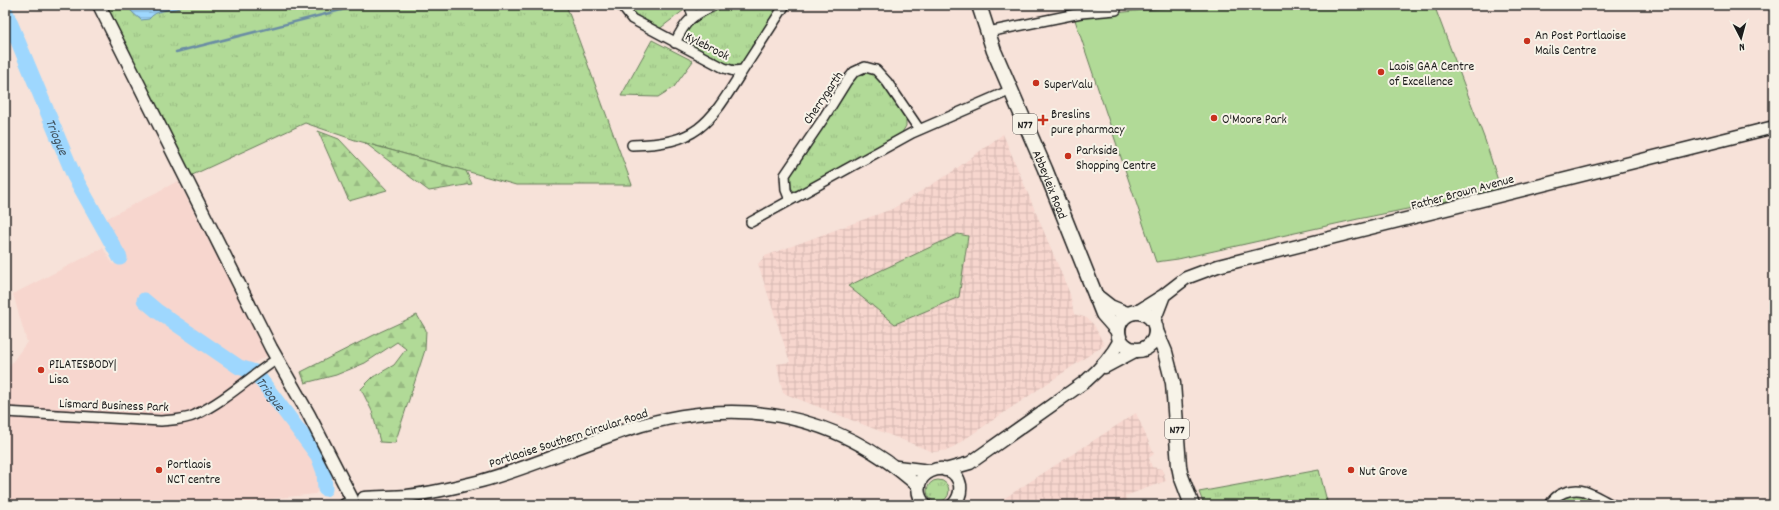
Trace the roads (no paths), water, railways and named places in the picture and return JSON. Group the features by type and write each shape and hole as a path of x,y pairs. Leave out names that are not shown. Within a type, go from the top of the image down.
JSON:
{"main road":[{"path":"99,5 277,359 312,421 347,503"},
{"name":"Abbeyleix Road","path":"979,5 994,51 1103,314 1119,336"},
{"name":"Father Brown Avenue","path":"1132,313 1164,295 1186,278 1218,266 1774,127"},
{"path":"945,470 970,463 1098,371 1147,347 1154,340 1155,326 1164,295"},
{"path":"1096,296 1110,306 1132,313 1146,314 1155,326"},
{"path":"1098,371 1112,355 1119,336 1120,321 1132,313"},
{"name":"N77","path":"1155,326 1166,352 1168,369 1173,383 1179,466 1181,476 1192,505"},
{"name":"N77","path":"1119,336 1127,348 1140,350 1158,357 1168,369"},
{"name":"Portlaoise Southern Circular Road","path":"347,503 368,502 406,496 480,481 557,457 631,429 690,415 714,413 750,412 774,415 810,423 845,436 897,467 919,487"},
{"path":"954,505 970,463"},
{"name":"Portlaoise Southern Circular Road","path":"897,467 930,471 935,469 945,470"},
{"path":"945,470 953,474 960,488 965,505"},
{"path":"925,505 920,497 919,487 922,478 930,471"},
{"name":"Portlaoise Southern Circular Road","path":"385,505 406,496"}],"street":[{"name":"Kylebrook","path":"620,5 632,19 724,68 734,71 743,70 784,5"},
{"path":"689,5 693,15"},
{"path":"675,43 681,29 693,15 715,5"},
{"path":"988,32 1081,9 1116,10"},
{"name":"Cherrygarth","path":"790,200 786,190 784,175 854,72 865,67 876,70 887,82 919,129"},
{"path":"632,145 652,144 677,140 700,128 716,111 743,70"},
{"path":"751,222 919,129 1011,90"},
{"name":"Lismard Business Park","path":"5,412 161,421 178,420 194,416 207,408 277,359"},
{"path":"1550,505 1557,495 1574,491 1584,491 1613,505"}],"water":[{"path":"128,5 182,5 180,8 159,12 149,19 141,20 132,12"}],"waterway":[{"path":"176,52 361,5"},
{"name":"Triogue","path":"5,10 74,176 120,258"},
{"name":"Triogue","path":"144,300 157,311 239,367 255,372 318,456 324,472 325,489"}],"place":[{"name":"An Post Portlaoise Mails Centre","path":"1527,41"},
{"name":"Laois GAA Centre of Excellence","path":"1381,72"},
{"name":"SuperValu","path":"1036,83"},
{"name":"O'Moore Park","path":"1214,118"},
{"name":"Breslins pure pharmacy","path":"1043,120"},
{"name":"Parkside Shopping Centre","path":"1068,156"},
{"name":"PILATESBODY| Lisa","path":"41,370"},
{"name":"Portlaois NCT centre","path":"159,470"},
{"name":"Nut Grove","path":"1351,470"}]}
